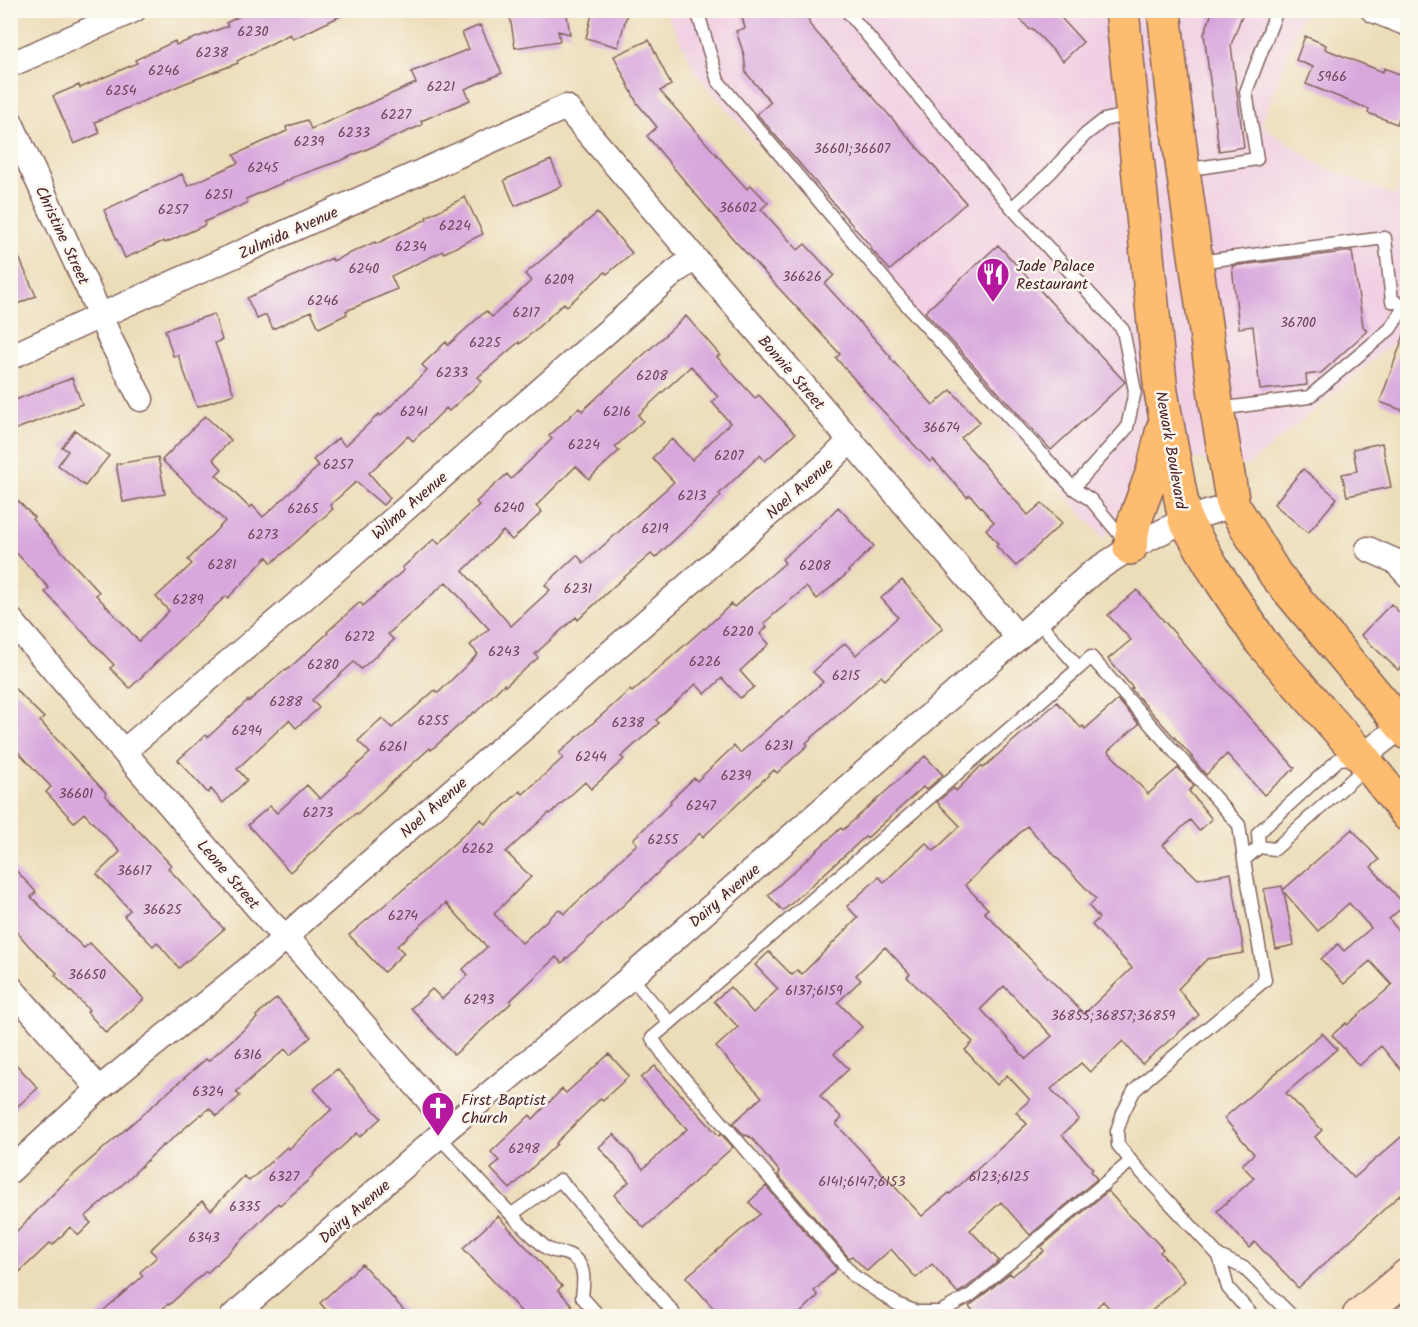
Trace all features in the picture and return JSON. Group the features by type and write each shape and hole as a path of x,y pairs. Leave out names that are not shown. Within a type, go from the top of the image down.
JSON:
{"main road":[{"name":"Newark Boulevard","path":"1122,10 1161,393 1185,520 1216,573 1262,643 1362,757 1407,815"},
{"path":"1164,11 1183,170 1233,505 1275,574 1406,726"},
{"path":"1130,548 1134,523 1153,471 1166,418"},
{"path":"1359,1317 1407,1275"}],"street":[{"path":"10,65 134,10"},
{"path":"1373,10 1407,24"},
{"name":"Bonnie Street","path":"566,107 1018,637"},
{"name":"Zulmida Avenue","path":"10,357 566,107"},
{"name":"Christine Street","path":"10,121 111,341 141,399"},
{"name":"Wilma Avenue","path":"124,751 304,598 675,272 694,258"},
{"name":"Noel Avenue","path":"10,1171 99,1089 268,953 830,461 851,440"},
{"name":"Dairy Avenue","path":"237,1315 444,1132 631,977 1094,572 1130,548 1185,520 1233,505"},
{"path":"1368,549 1395,561 1407,575"},
{"name":"Leone Street","path":"10,619 269,921 311,964 426,1097 444,1132"},
{"path":"1362,757 1406,726"},
{"path":"10,987 99,1089"}],"lane":[{"path":"697,10 718,81 903,301 1072,488 1091,500 1130,548"},
{"path":"1183,170 1257,159 1246,92 1277,10"},
{"path":"852,13 1012,208 1123,330 1135,391 1127,428 1072,488"},
{"path":"1012,208 1050,173 1085,135 1104,120 1132,114"},
{"path":"1197,262 1385,238 1392,301 1406,306 1390,329 1309,397 1217,409"},
{"path":"1037,620 1079,668"},
{"path":"1131,1161 971,1295 940,1312 917,1312 897,1304 854,1276 663,1054 652,1038 1091,657 1239,825 1265,980 1134,1091 1117,1131 1118,1145 1219,1256 1245,1268 1292,1317"},
{"path":"1362,757 1357,775 1275,849 1259,846 1258,833 1339,759 1362,757"},
{"path":"1244,860 1259,846"},
{"path":"631,977 670,1023"},
{"path":"444,1132 512,1214 548,1249 567,1253 578,1261 584,1273 582,1298 599,1317"},
{"path":"512,1214 560,1180 673,1312 669,1317"},
{"path":"1219,1256 1228,1288 1253,1317"}],"shaded area":[{"path":"665,11 1304,11 1261,125 1320,165 1395,196 1403,173 1407,175 1407,331 1248,466 1153,453 1104,539 698,76"}],"building":[{"path":"251,10 353,10 293,39 290,34 237,61 238,63 95,122 100,133 74,144 53,96 79,85 80,88 137,63 135,60 175,41 176,45 228,26 226,23"},
{"path":"509,10 566,10 570,34 558,31 560,41 515,48"},
{"path":"593,10 613,10 627,14 618,47 586,38"},
{"path":"740,10 806,10 810,25 966,203 890,270 757,114 771,102 746,73 744,55 736,31 745,28"},
{"path":"1012,10 1054,10 1083,42 1063,61"},
{"path":"1213,10 1244,10 1231,45 1244,147 1219,151 1204,34"},
{"path":"480,25 502,73 465,89 470,100 421,121 422,125 342,160 291,178 246,199 247,203 204,222 205,225 125,258 104,210 182,174 188,186 238,163 234,155 287,131 286,127 307,120 311,129 416,83 411,72 469,49 462,33"},
{"path":"1305,36 1326,45 1325,49 1383,72 1384,68 1407,77 1407,96 1397,124 1368,113 1369,109 1306,84 1313,67 1296,60"},
{"path":"649,40 671,85 660,91 747,189 751,185 768,203 761,209 798,250 805,244 834,275 825,284 933,405 951,390 980,422 961,438 1028,515 1042,503 1062,523 1016,566 996,546 998,544 986,529 994,522 970,495 967,497 933,459 930,462 869,396 836,358 840,354 734,240 647,136 657,127 637,103 614,56"},
{"path":"551,160 562,186 515,206 504,180"},
{"path":"465,197 483,234 391,276 397,289 346,311 347,314 319,328 311,311 273,329 266,315 257,319 247,298 332,258 333,261 375,242 376,244"},
{"path":"597,213 632,253 607,274 605,272 567,306 564,303 520,344 519,342 478,377 482,381 449,411 446,408 413,441 408,436 369,473 390,498 383,505 356,482 330,505 333,509 272,563 267,557 228,598 226,596 130,688 110,668 114,665 45,592 49,588 10,546 10,493 34,517 32,519 99,592 96,595 139,641 169,611 156,597 192,564 188,560 225,521 162,460 205,416 231,440 213,459 222,469 216,475 250,508 252,505 263,517 319,466 313,460 338,438 345,446 379,414 381,416 427,370 422,365 446,342 448,345 486,311 492,317 531,281 525,274"},
{"path":"10,237 36,296 10,307"},
{"path":"998,245 1125,382 1051,450 925,312"},
{"path":"1352,251 1363,326 1367,331 1321,373 1306,375 1307,385 1260,390 1253,326 1239,328 1232,266"},
{"path":"214,314 222,340 215,343 234,394 197,407 178,355 173,356 165,330"},
{"path":"686,316 720,355 717,357 755,398 759,395 795,434 765,461 760,455 719,494 721,496 655,558 651,554 578,620 576,617 535,654 538,658 505,686 504,684 475,713 431,750 430,748 290,872 248,825 270,806 277,813 307,785 320,799 370,753 358,741 382,718 392,728 435,690 438,693 478,654 470,645 489,629 446,582 388,634 394,640 361,669 354,662 312,700 319,708 296,728 289,720 237,769 247,780 223,803 211,789 208,793 178,760 286,671 360,602 363,606 404,570 402,568 434,539 439,544 479,505 476,502 507,474 511,479 552,439 549,436 579,408 582,411","holes":["691,366 718,397 712,402 730,423 692,460 672,439 652,458 674,482 584,563 577,555 545,585 550,590 511,626 463,571 503,531 512,540 542,512 536,506 576,466 589,479 619,451 615,447 643,421 638,415"]},
{"path":"1405,332 1407,332 1407,412 1380,402"},
{"path":"72,378 82,404 14,430 10,421 10,402"},
{"path":"75,430 109,456 85,486 58,465 68,451 62,447"},
{"path":"1382,443 1391,487 1347,496 1342,474 1357,471 1353,449"},
{"path":"158,457 165,494 123,502 116,464"},
{"path":"1303,469 1337,498 1308,533 1274,504"},
{"path":"838,507 874,546 849,572 817,599 806,587 764,623 767,627 760,634 769,644 740,671 754,687 740,698 722,678 705,694 696,684 656,720 659,723 621,757 624,759 591,789 585,782 506,852 531,877 494,914 522,943 559,909 564,914 637,844 633,839 694,778 697,781 734,746 740,753 823,682 813,672 845,643 856,655 898,617 881,598 902,580 943,628 885,680 881,676 806,743 808,745 777,773 774,770 703,837 700,833 562,963 556,957 510,1001 511,1003 454,1055 411,1008 432,989 442,999 468,975 463,969 487,947 446,903 397,946 404,953 384,972 349,935 481,819 485,824 520,791 523,794 563,758 559,753 630,690 632,692 705,629 731,604 734,607 785,563 782,559"},
{"path":"1137,590 1295,768 1264,795 1227,754 1206,775 1108,659 1131,640 1108,615"},
{"path":"1391,604 1407,620 1407,660 1398,670 1361,635"},
{"path":"10,684 44,718 40,721 171,865 168,868 224,929 179,968 157,942 153,946 124,916 130,910 97,874 120,852 84,813 74,822 46,792 51,787 10,743"},
{"path":"1118,700 1139,724 1108,751 1148,794 1178,768 1194,786 1189,791 1212,819 1199,831 1190,820 1163,845 1198,879 1231,873 1244,953 1207,959 1178,989 1199,1015 1142,1064 1123,1041 1090,1072 1081,1063 1051,1089 1079,1119 1062,1135 1093,1169 1091,1171 1097,1179 1030,1235 1001,1202 970,1230 999,1261 958,1293 932,1264 916,1278 891,1249 867,1271 852,1256 849,1258 778,1175 780,1172 750,1136 745,1136 733,1123 762,1097 716,1047 738,1027 714,1001 730,987 753,1013 778,989 755,965 769,952 792,975 797,970 802,974 858,918 847,906 879,877 884,882 926,843 934,851 960,826 937,802 954,788 956,791 981,766 983,768 1057,702 1081,728 1083,726 1085,729","holes":["1027,826 1096,899 1089,906 1099,918 1092,925 1132,968 1084,1014 984,912 988,909 965,885","885,947 910,974 907,977 973,1042 965,1050 997,1085 1007,1075 1030,1100 1016,1112 1027,1124 950,1194 922,1216 836,1124 842,1118 820,1096 849,1069 834,1054 862,1027 838,1002 861,980 856,975","1004,986 1052,1036 1026,1059 981,1009"]},
{"path":"925,756 943,775 926,790 923,787 783,911 768,895"},
{"path":"1352,829 1379,860 1371,867 1405,905 1389,919 1407,941 1407,1077 1381,1046 1359,1066 1332,1035 1346,1023 1347,1025 1392,985 1370,961 1344,984 1321,959 1338,944 1344,951 1371,928 1349,903 1318,931 1284,892 1294,945 1276,949 1264,889 1282,886 1283,890"},
{"path":"10,864 36,892 31,897 84,948 90,943 144,999 106,1033 87,1012 89,1010 55,975 57,973 10,924"},
{"path":"277,998 311,1037 290,1055 285,1049 236,1092 240,1096 217,1116 209,1108 201,1114 163,1145 85,1217 91,1223 79,1235 70,1227 53,1245 50,1243 10,1281 10,1238 65,1182 206,1059 208,1061"},
{"path":"1322,1033 1337,1049 1286,1093 1322,1130 1315,1137 1354,1178 1407,1132 1407,1189 1298,1288 1255,1242 1249,1248 1217,1211 1254,1178 1242,1165 1254,1154 1224,1118"},
{"path":"609,1054 629,1076 603,1100 601,1098 510,1189 491,1169 499,1161 491,1152 530,1115 533,1119 562,1089 566,1093"},
{"path":"10,1058 38,1088 10,1113"},
{"path":"655,1066 719,1136 721,1134 733,1147 644,1228 614,1195 629,1182 599,1147 614,1134 643,1169 687,1129 641,1078"},
{"path":"337,1069 381,1118 360,1137 357,1133 312,1174 313,1176 280,1205 278,1203 207,1273 206,1271 153,1317 96,1317 143,1276 140,1272 157,1257 150,1250 202,1201 211,1210 244,1176 249,1181 287,1147 289,1149 332,1109 314,1089"},
{"path":"766,1186 837,1269 814,1291 818,1296 796,1317 721,1317 686,1277 760,1214 749,1202"},
{"path":"1108,1191 1163,1249 1160,1252 1185,1281 1145,1317 1117,1317 1103,1301 1087,1317 979,1317 969,1306 1010,1273 1012,1276 1044,1251 1041,1247"},
{"path":"498,1216 562,1286 558,1290 572,1305 560,1317 526,1317 463,1248"},
{"path":"362,1264 410,1317 332,1317 320,1303"}],"place":[{"name":"Jade Palace Restaurant","path":"993,303"},
{"name":"First Baptist Church","path":"438,1137"}]}
